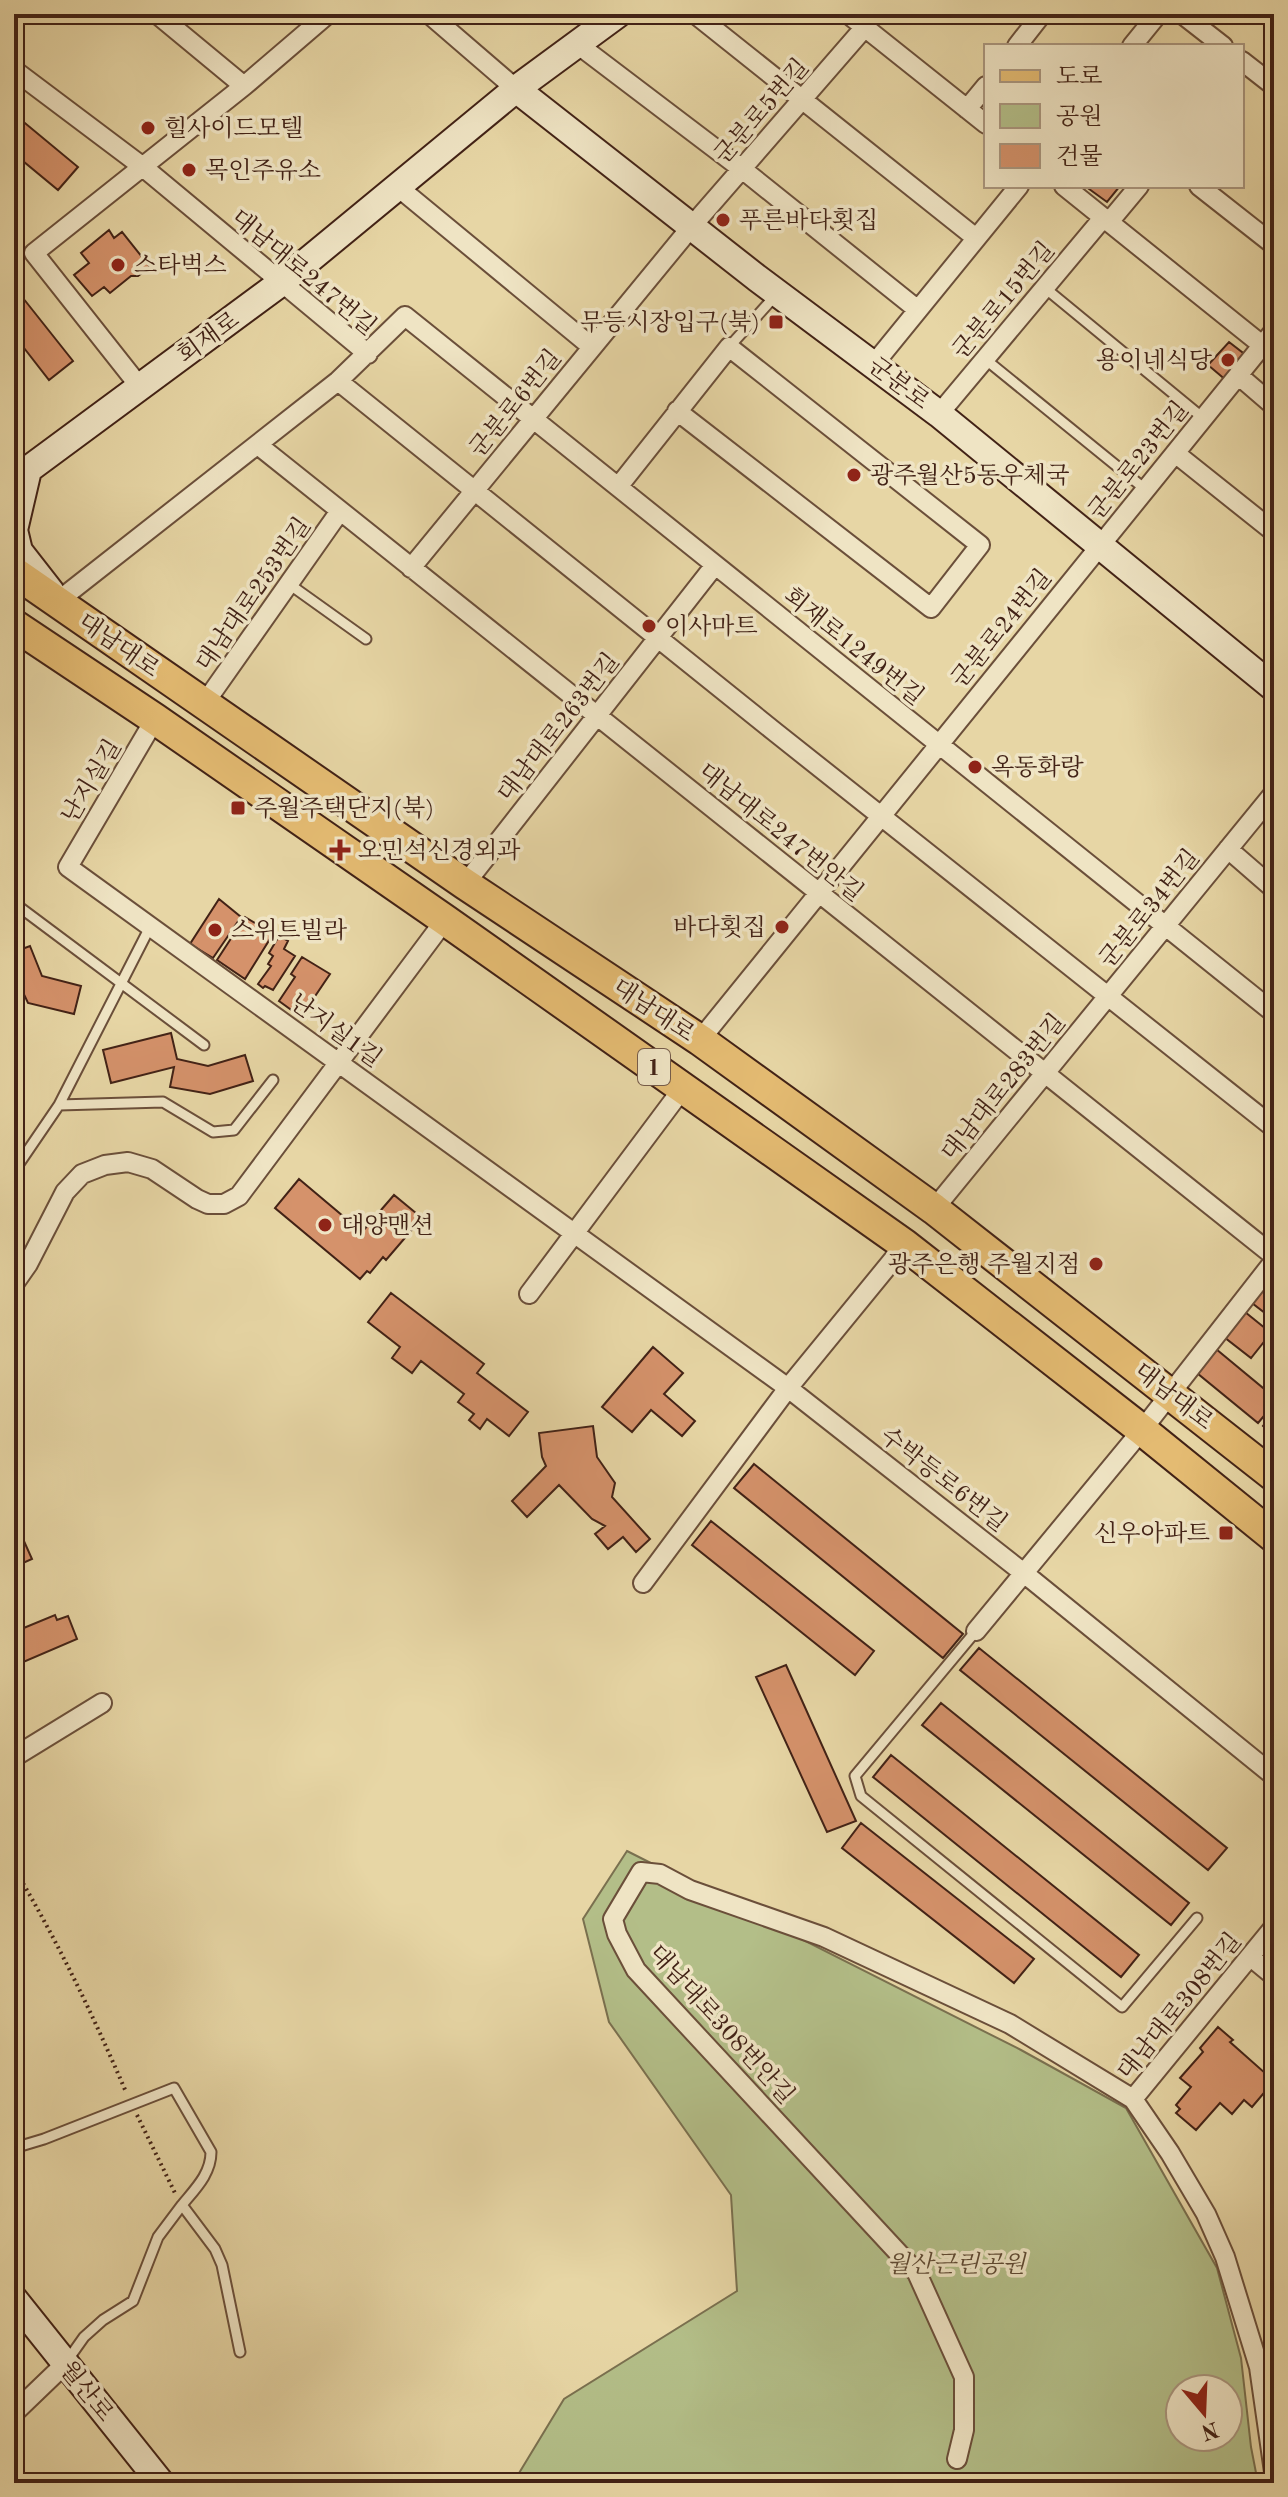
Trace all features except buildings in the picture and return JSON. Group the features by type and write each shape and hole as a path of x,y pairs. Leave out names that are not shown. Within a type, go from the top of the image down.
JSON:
{"main road":[{"name":"대남대로","path":"14,572 465,884 700,1040 934,1209 1274,1476"},
{"name":"대남대로","path":"14,625 445,920 905,1245 1274,1537"}],"street":[{"path":"157,14 244,86"},
{"path":"140,387 34,253 244,86 328,14"},
{"path":"429,14 516,89"},
{"name":"회재로","path":"21,475 282,282 516,89 618,14"},
{"path":"695,14 976,238"},
{"path":"848,14 984,122"},
{"path":"1019,44 1042,14"},
{"path":"1134,44 1158,14"},
{"path":"1182,14 1220,44"},
{"name":"군분로5번길","path":"692,226 865,27"},
{"path":"576,43 742,169 918,310"},
{"path":"1244,63 1274,86"},
{"name":"대남대로247번길","path":"14,70 143,167 368,354 258,445 58,601"},
{"path":"967,109 984,88"},
{"name":"군분로","path":"516,89 777,293 939,414 1274,688"},
{"name":"군분로6번길","path":"398,187 592,347"},
{"path":"874,364 1017,188"},
{"path":"1066,188 1268,338"},
{"name":"군분로15번길","path":"939,414 1045,288 1137,188"},
{"path":"1202,188 1274,245"},
{"name":"군분로6번길","path":"411,568 692,226"},
{"name":"회재로1249번길","path":"368,354 405,316 1274,1013"},
{"name":"군분로23번길","path":"1099,545 1268,338"},
{"path":"618,487 677,411 729,347 980,545 931,608 677,411"},
{"path":"1238,375 1274,406"},
{"name":"군분로6번길","path":"338,381 476,490"},
{"name":"대남대로247번안길","path":"258,445 1274,1258"},
{"path":"1175,453 1274,532"},
{"path":"21,475 14,530 19,551 58,601"},
{"path":"476,490 880,816"},
{"name":"대남대로253번길","path":"204,704 340,511"},
{"name":"군분로24번길","path":"700,1040 1099,545"},
{"name":"대남대로263번길","path":"465,884 715,565"},
{"name":"난지실길","path":"68,867 155,719"},
{"name":"군분로34번길","path":"880,816 1108,996 1274,793"},
{"name":"군분로34번길","path":"1228,849 1274,889"},
{"name":"난지실1길","path":"68,867 575,1233"},
{"path":"14,1284 28,1264 65,1192 82,1174 105,1165 128,1162 152,1169 208,1204 224,1204 239,1196 445,920"},
{"path":"1108,996 1274,1128"},
{"name":"대남대로283번길","path":"934,1209 1108,996"},
{"path":"529,1294 683,1088"},
{"name":"수박등로6번길","path":"575,1233 788,1388 1025,1574 1274,1776"},
{"path":"643,1583 788,1388 905,1245"},
{"path":"976,1631 1171,1394 1274,1258"},
{"path":"14,1757 102,1703"},
{"name":"대남대로308번안길","path":"957,2459 964,2430 964,2377 917,2273 636,1970 617,1934 613,1919 619,1906 641,1872 660,1874 690,1890 824,1937 1010,2024 1133,2099"},
{"name":"대남대로308번길","path":"1274,1927 1133,2099 1206,2214 1225,2257 1259,2367 1274,2472"},
{"path":"1251,1957 1274,1976"},
{"name":"월산로","path":"14,2299 161,2483"},
{"path":"14,2413 65,2364"}],"lane":[{"path":"1045,288 1203,418"},
{"path":"729,347 777,293"},
{"path":"985,359 1145,489"},
{"path":"289,584 366,639"},
{"path":"14,903 204,1045"},
{"path":"14,1171 59,1105 151,925"},
{"path":"59,1105 163,1102 213,1132 234,1130 273,1080"},
{"path":"976,1631 855,1776 861,1796 1122,2007 1197,1918"},
{"path":"14,2148 174,2088 210,2149 208,2172 158,2237 133,2301 103,2320 84,2337 65,2364"},
{"path":"182,2205 215,2249 222,2265 240,2352"}],"path":[{"path":"14,1868 75,1978 182,2205"}],"green space":[{"name":"월산근린공원","path":"627,1851 1021,2050 1126,2108 1217,2268 1243,2373 1164,2373 1164,2453 1244,2453 1244,2385 1258,2483 513,2483 564,2399 737,2291 731,2195 609,2022 583,1919"}],"place":[{"name":"힐사이드모텔","path":"148,128"},
{"name":"목인주유소","path":"189,170"},
{"name":"푸른바다횟집","path":"723,220"},
{"name":"스타벅스","path":"118,265"},
{"name":"무등시장입구(북)","path":"776,322"},
{"name":"용이네식당","path":"1228,360"},
{"name":"광주월산5동우체국","path":"854,475"},
{"name":"이사마트","path":"649,626"},
{"name":"옥동화랑","path":"975,767"},
{"name":"주월주택단지(북)","path":"238,808"},
{"name":"오민석신경외과","path":"340,850"},
{"name":"바다횟집","path":"782,927"},
{"name":"스위트빌라","path":"215,930"},
{"name":"대양맨션","path":"325,1225"},
{"name":"광주은행 주월지점","path":"1096,1264"},
{"name":"신우아파트","path":"1226,1533"}]}
